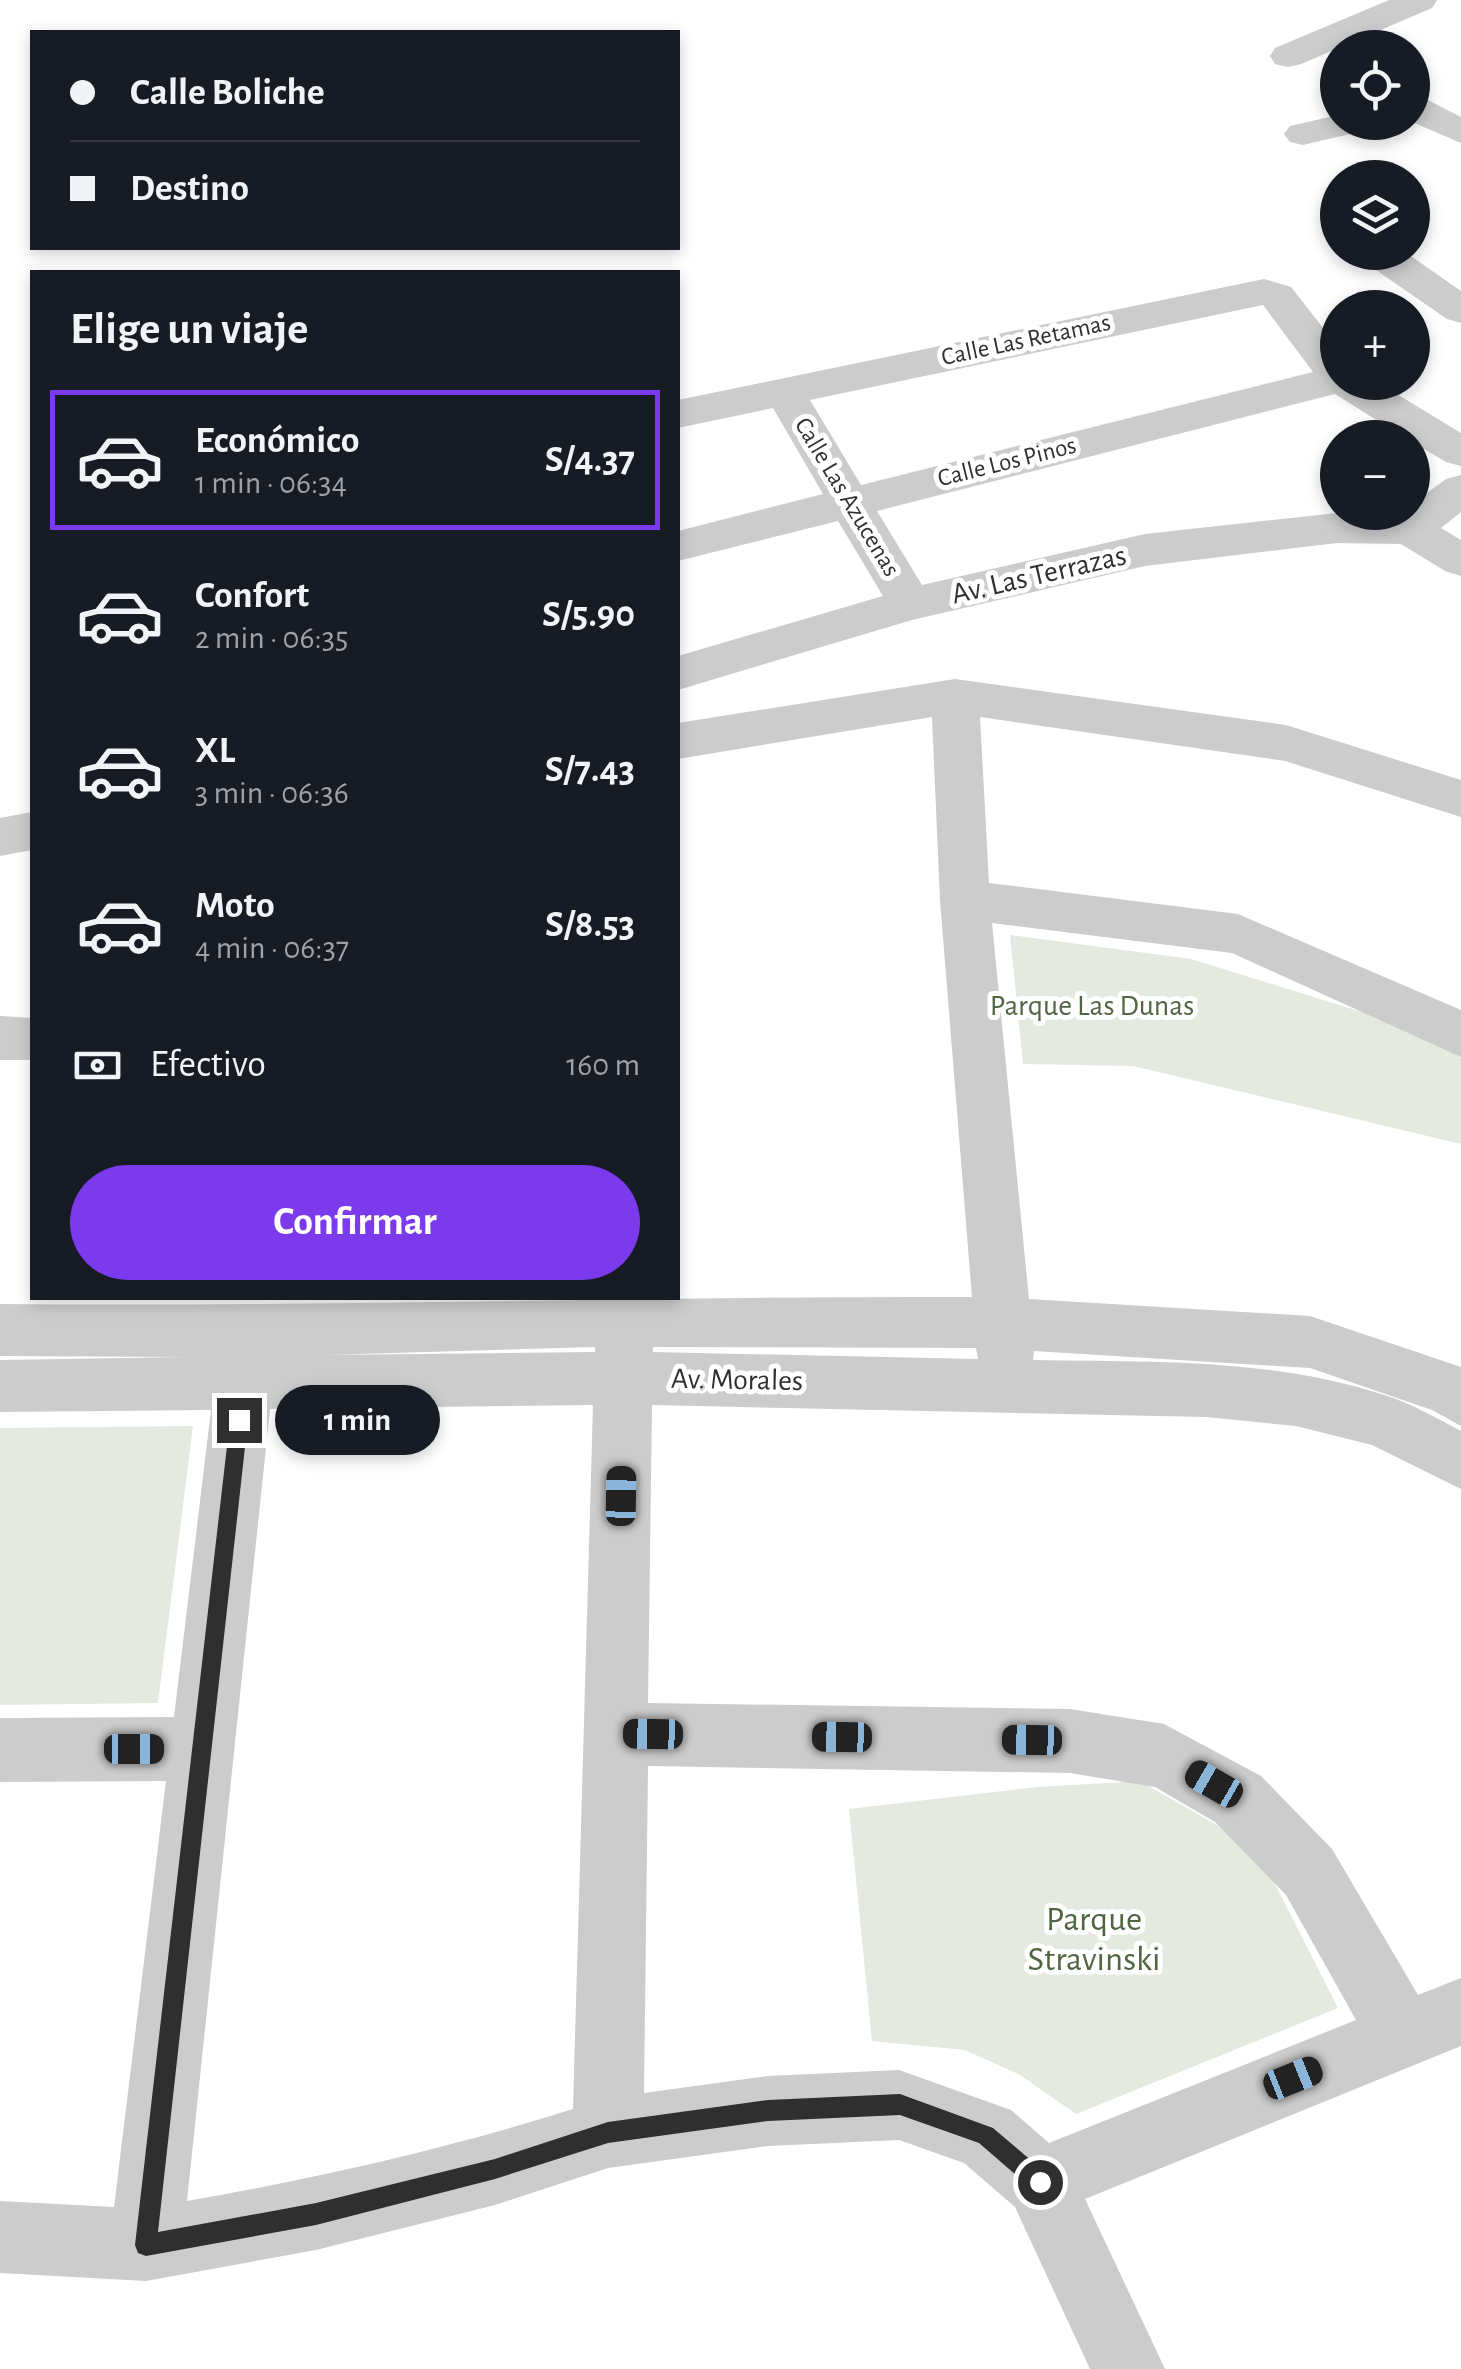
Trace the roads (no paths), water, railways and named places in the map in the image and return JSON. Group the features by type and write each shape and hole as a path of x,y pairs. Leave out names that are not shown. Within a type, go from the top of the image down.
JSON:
{"street":[{"path":"1288,56 1419,0"},
{"path":"1430,104 1461,96"},
{"path":"1430,116 1461,132"},
{"path":"1303,134 1320,130"},
{"path":"1402,270 1461,310"},
{"name":"Calle Las Retamas","path":"680,414 1264,292 1277,296 1320,354"},
{"name":"Calle Los Pinos","path":"680,545 1320,383"},
{"name":"Calle Las Azucenas","path":"784,390 910,604"},
{"path":"1375,400 1461,452"},
{"path":"1430,513 1461,490"},
{"name":"Av. Las Terrazas","path":"680,672 910,604 1146,550 1320,530"},
{"path":"1411,530 1461,560"},
{"path":"956,696 965,900 1000,1323 1010,1384"},
{"path":"680,741 956,696 1286,744 1461,799"},
{"path":"0,837 30,831"},
{"path":"965,900 1238,934 1428,1017 1461,1036"},
{"path":"0,1038 30,1038"},
{"name":"Av. Morales","path":"0,1330 250,1338 1000,1323 1310,1342 1451,1390 1459,1440 1296,1399 1206,1390 1010,1384 624,1332"},
{"path":"608,2132 624,1332"},
{"path":"146,2245 250,1338"},
{"name":"Av. Morales","path":"0,1386 250,1338"},
{"path":"1256,1339 1264,1396"},
{"path":"615,1734 1070,1741 1164,1756 1238,1799 1310,1872 1431,2023 1040,2182"},
{"path":"0,1750 201,1749"},
{"path":"0,2237 146,2245 316,2214 495,2169 608,2132 768,2111 900,2104 986,2135 1040,2182 1128,2369"}],"park label":[{"name":"Parque Las Dunas","path":"1092,1006"},
{"name":"Parque Stravinski","path":"1094,1939"}]}
